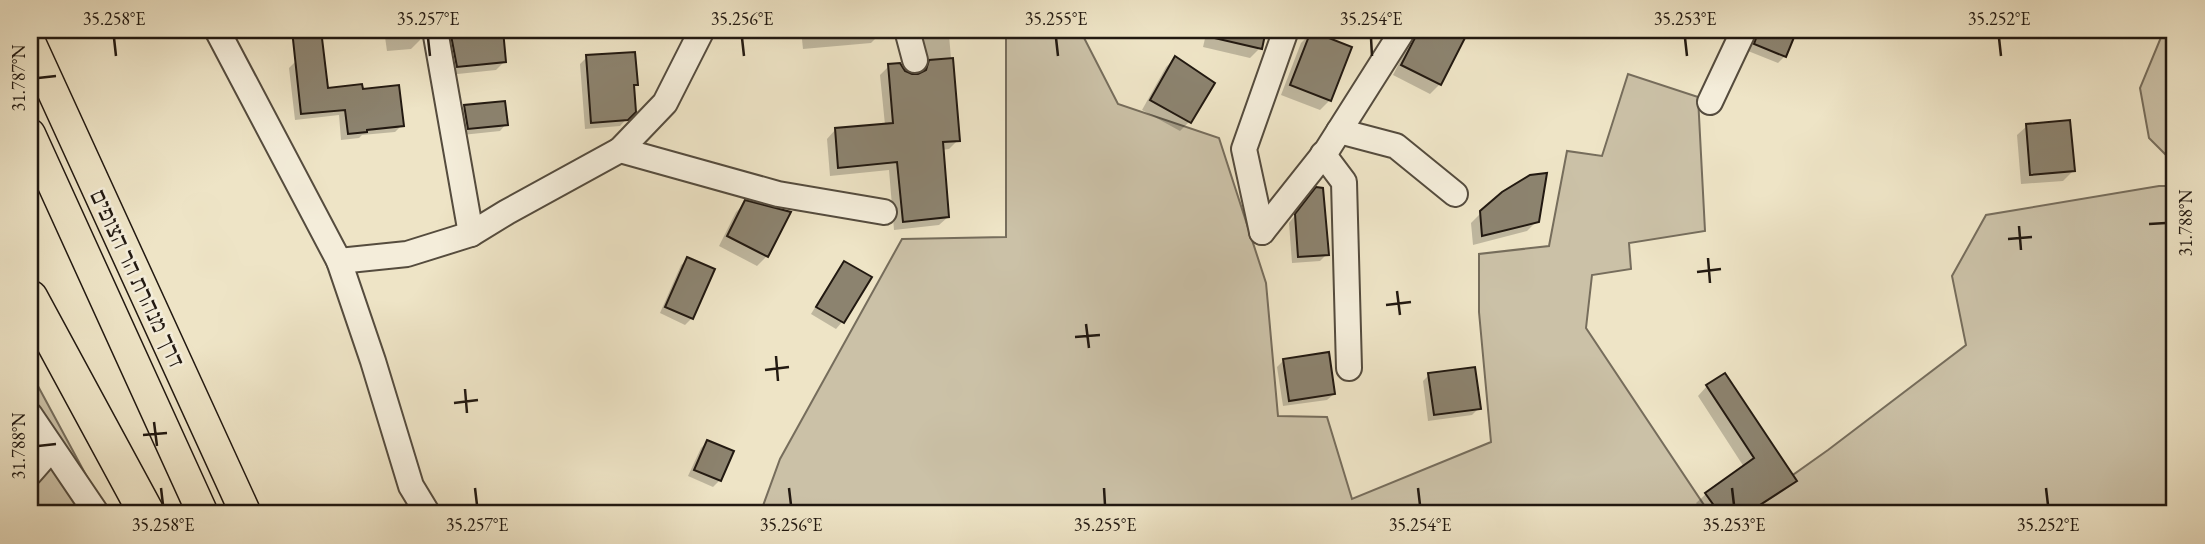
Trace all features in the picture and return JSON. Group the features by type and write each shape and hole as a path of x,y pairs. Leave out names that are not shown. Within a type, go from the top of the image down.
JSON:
{"highway":[{"path":"30,298 147,514"}],"main road":[{"name":"דרך מנהרת הר הצופים","path":"30,42 246,514"},
{"name":"דרך מנהרת הר הצופים","path":"30,134 203,514"}],"street":[{"path":"218,30 339,261 411,486 428,514"},
{"path":"435,30 471,234"},
{"path":"339,261 407,254 471,234 620,150 665,103 702,30"},
{"path":"907,30 915,60"},
{"path":"1286,30 1244,149 1262,232 1323,154 1403,30"},
{"path":"1710,102 1744,30"},
{"path":"1339,131 1396,146 1455,194"},
{"path":"620,150 778,194 884,212"},
{"path":"1323,154 1344,183 1349,368"},
{"path":"30,415 97,514"},
{"path":"30,473 51,449"}],"shaded area":[{"path":"1006,30 1080,30 1118,104 1219,138 1266,283 1278,416 1327,417 1352,499 1491,442 1479,312 1479,254 1549,246 1567,151 1602,156 1628,74 1698,97 1705,231 1629,243 1631,269 1592,275 1586,328 1710,514 760,514 780,459 902,239 1006,237"},
{"path":"2164,30 2175,30 2175,164 2149,138 2140,88"},
{"path":"2159,186 2175,186 2175,514 1738,514 1828,450 1966,345 1952,276 1986,215"},
{"path":"30,371 32,375 107,514 30,514"}],"building":[{"path":"292,30 321,30 328,88 362,84 363,89 399,85 404,126 348,134 345,110 301,114"},
{"path":"450,30 503,30 506,62 457,67"},
{"path":"1211,30 1266,30 1262,49 1210,37"},
{"path":"1419,30 1469,30 1441,85 1401,65"},
{"path":"1759,30 1797,30 1786,57 1754,44"},
{"path":"1311,31 1352,47 1331,101 1290,85"},
{"path":"635,52 638,85 634,85 636,112 628,120 591,123 586,55"},
{"path":"1175,56 1215,83 1191,123 1150,100"},
{"path":"953,58 960,141 943,142 949,217 903,222 897,162 838,168 835,128 893,123 888,64 900,63 905,71 918,74 926,70 929,60"},
{"path":"505,101 508,125 468,129 464,105"},
{"path":"2070,120 2075,171 2030,175 2026,124"},
{"path":"1547,173 1539,222 1482,236 1480,211 1502,192 1530,175"},
{"path":"1316,187 1323,188 1329,255 1298,257 1295,214"},
{"path":"745,200 791,212 768,257 727,236"},
{"path":"687,257 715,269 693,319 665,307"},
{"path":"844,261 872,277 844,323 816,307"},
{"path":"1329,352 1335,394 1289,401 1283,359"},
{"path":"1475,367 1481,409 1434,415 1428,373"},
{"path":"1725,373 1797,481 1746,514 1720,514 1705,493 1754,458 1706,385"},
{"path":"707,440 734,451 721,481 694,470"}]}
